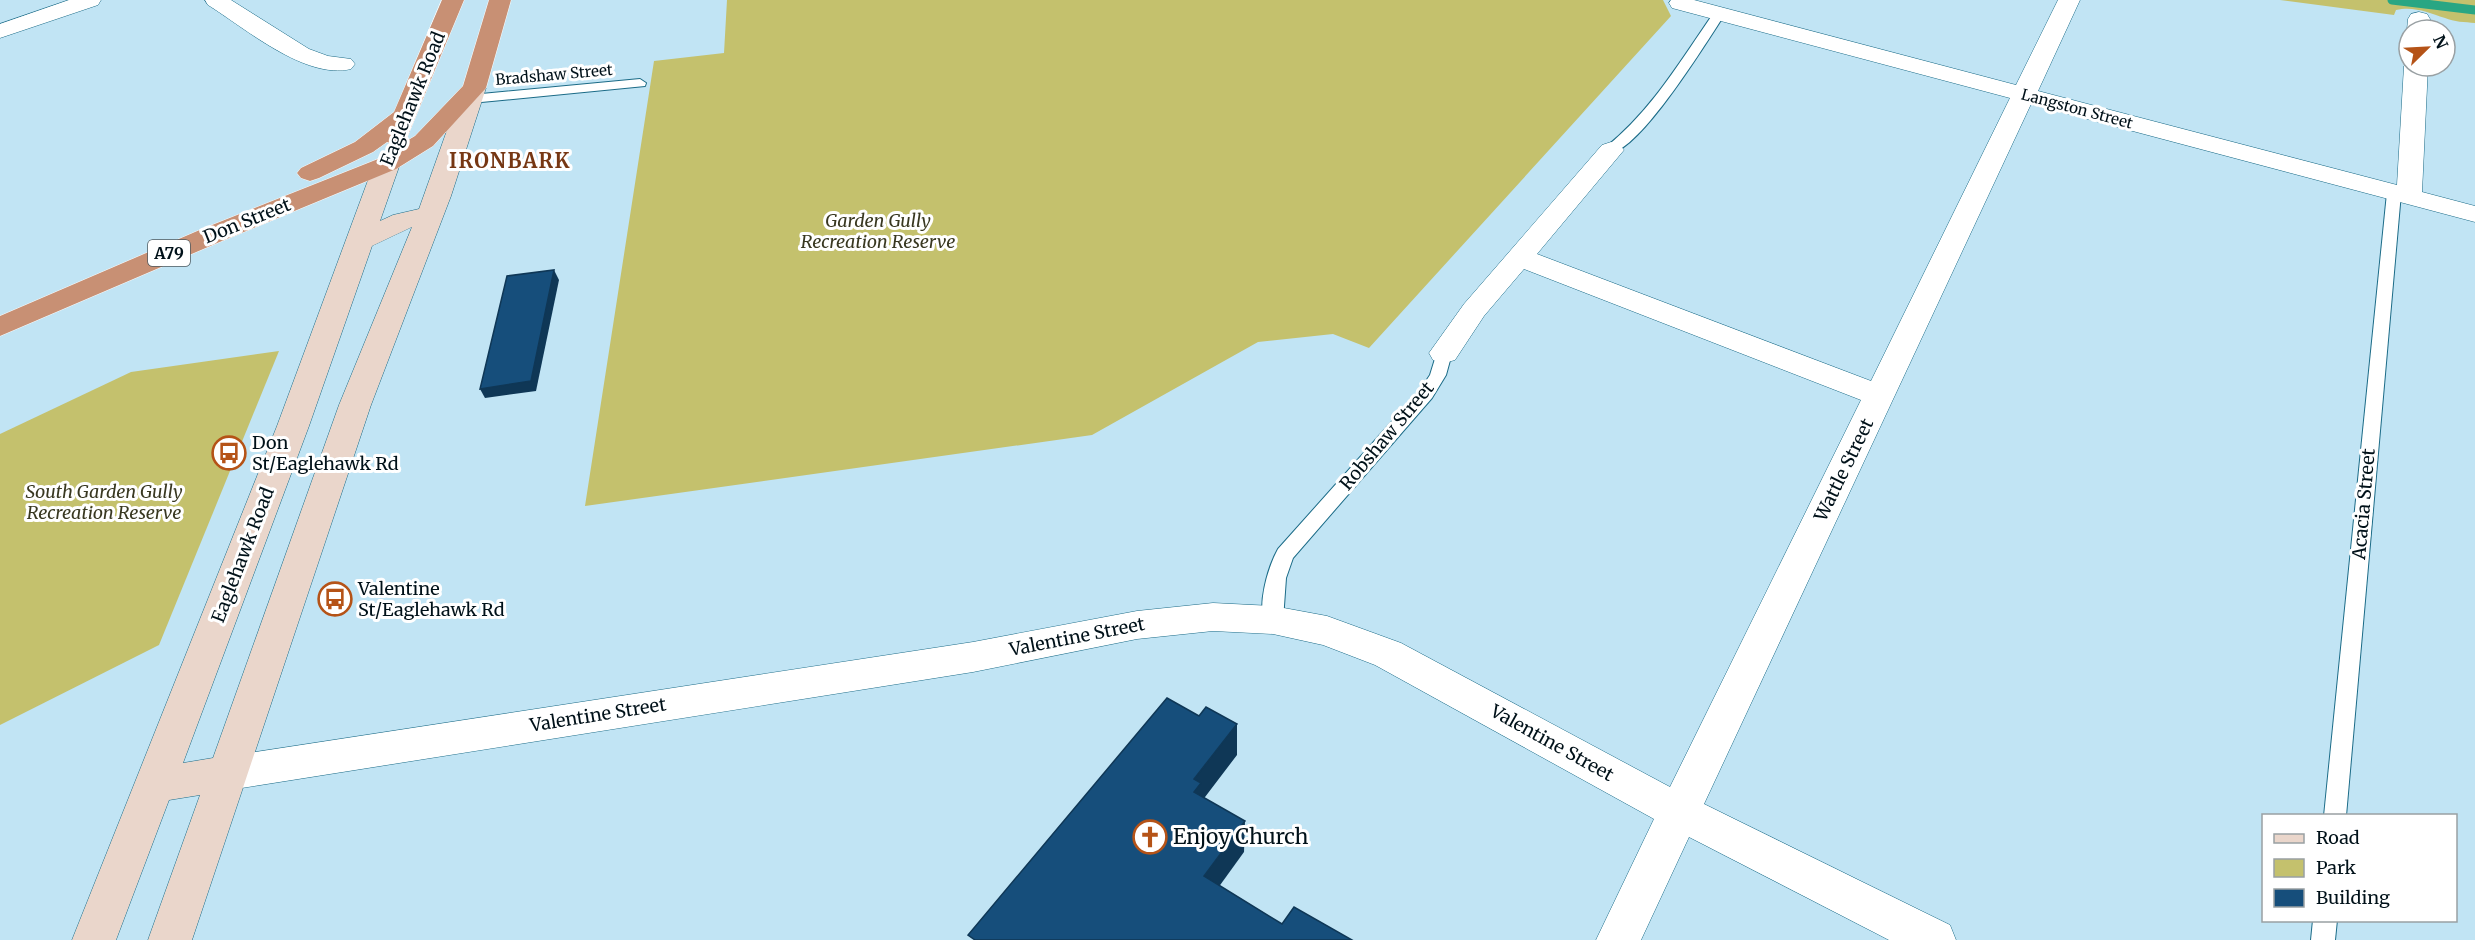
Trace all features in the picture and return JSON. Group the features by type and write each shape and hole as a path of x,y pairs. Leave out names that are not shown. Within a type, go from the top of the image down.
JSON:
{"highway":[{"name":"Eaglehawk Road","path":"387,164 402,117 453,0"},
{"name":"A79","path":"473,93 500,0"},
{"name":"Don Street","path":"0,327 212,235 387,164 424,141 473,93"},
{"name":"Don Street","path":"0,304 336,162 370,142 402,117"}],"main road":[{"path":"170,940 355,405 430,215 473,93"},
{"name":"Eaglehawk Road","path":"94,940 293,426 387,164"},
{"path":"359,241 403,221 430,215"},
{"name":"Valentine Street","path":"154,785 229,773"}],"street":[{"path":"0,30 90,0"},
{"path":"216,0 301,54 325,63 343,64"},
{"name":"Wattle Street","path":"1618,940 2069,0"},
{"name":"Langston Street","path":"1680,3 2475,214"},
{"name":"Acacia Street","path":"2402,195 2415,78"},
{"name":"Robshaw Street","path":"1444,353 1474,310 1611,150"},
{"path":"1519,257 1880,396"},
{"name":"Valentine Street","path":"229,773 963,658 1146,624 1212,617 1273,620 1327,631 1388,654 1678,812 1934,940"}],"lane":[{"name":"Robshaw Street","path":"1611,150 1628,138 1646,120 1719,14"},
{"name":"Bradshaw Street","path":"473,93 640,83"},
{"name":"Acacia Street","path":"2335,814 2402,195"},
{"name":"Robshaw Street","path":"1273,620 1273,594 1277,570 1285,554 1426,394 1438,375 1444,353"},
{"path":"2323,940 2325,922"}],"green space":[{"name":"Garden Gully Recreation Reserve","path":"727,0 1663,0 1671,16 1369,348 1333,334 1258,342 1092,435 585,506 654,61 724,53"},
{"path":"2280,0 2475,0 2475,23 2457,21 2457,18 2446,18 2415,9 2396,10 2394,15"},
{"name":"South Garden Gully Recreation Reserve","path":"279,351 159,645 0,725 0,434 131,372"}],"building":[{"path":"554,270 531,381 480,389 507,276"},
{"name":"Enjoy Church","path":"1167,698 1199,716 1206,707 1237,724 1194,779 1201,783 1194,792 1245,821 1204,876 1282,924 1294,907 1352,940 975,940 968,935"}],"waterway":[{"path":"2392,0 2475,10"}],"place":[{"name":"Don St/Eaglehawk Rd","path":"229,453"},
{"name":"Valentine St/Eaglehawk Rd","path":"335,599"},
{"name":"Enjoy Church","path":"1150,837"}],"district":[{"name":"IRONBARK","path":"510,161"}]}
